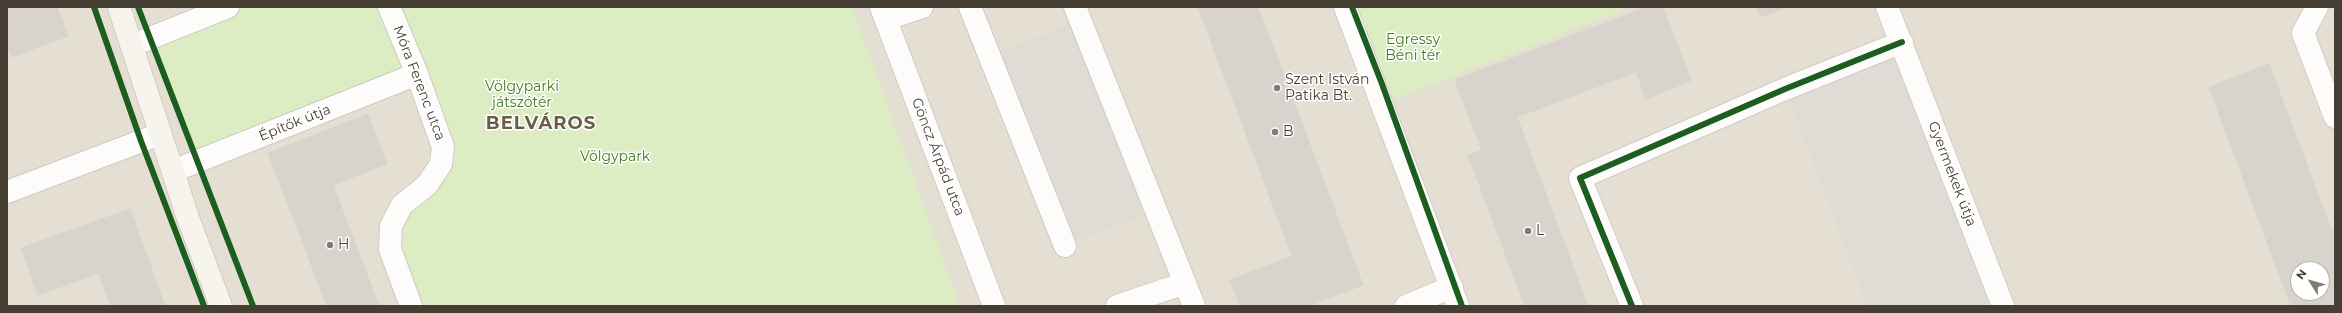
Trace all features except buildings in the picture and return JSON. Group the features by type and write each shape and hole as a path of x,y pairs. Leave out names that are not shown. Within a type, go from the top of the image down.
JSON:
{"street":[{"path":"119,7 133,45 160,134 221,306"},
{"path":"133,45 228,7"},
{"name":"Móra Ferenc utca","path":"389,7 417,74 443,147 441,164 427,185 402,205 391,226 390,249 411,306"},
{"path":"883,13 922,7"},
{"path":"970,7 1065,246"},
{"path":"1075,7 1154,211 1194,306"},
{"path":"1345,7 1455,297 1406,306"},
{"path":"1632,306 1580,178 1784,89 1902,42 1887,7"},
{"path":"2317,7 2303,33 2335,117"},
{"name":"Göncz Árpád utca","path":"883,13 994,306"},
{"name":"Gyermekek útja","path":"1902,42 1998,304"},
{"name":"Építők útja","path":"173,171 417,74"},
{"path":"7,192 160,134"},
{"path":"1117,306 1185,283"}],"shaded area":[{"path":"7,7 2335,7 2335,306 7,306"},
{"path":"1079,20 1154,211 1065,246 990,56"},
{"path":"1902,42 2001,300 1988,306 1867,306 1785,89"}],"green space":[{"name":"Völgypark","path":"228,7 852,7 960,306 411,306 390,249 438,132 417,74 197,162 149,38"},
{"name":"Egressy Béni tér","path":"1352,7 1620,7 1622,11 1389,101"}],"cycle path":[{"path":"94,7 141,141 204,306"},
{"path":"138,7 253,306"},
{"path":"1352,7 1382,84 1462,306"},
{"path":"1632,306 1580,178 1785,89 1902,42"}],"place":[{"name":"Szent István Patika Bt.","path":"1277,88"},
{"name":"B","path":"1275,132"},
{"name":"L","path":"1528,231"},
{"name":"H","path":"330,245"}],"district":[{"name":"BELVÁROS","path":"541,124"}],"park label":[{"name":"Völgyparki játszótér","path":"522,96"}]}
